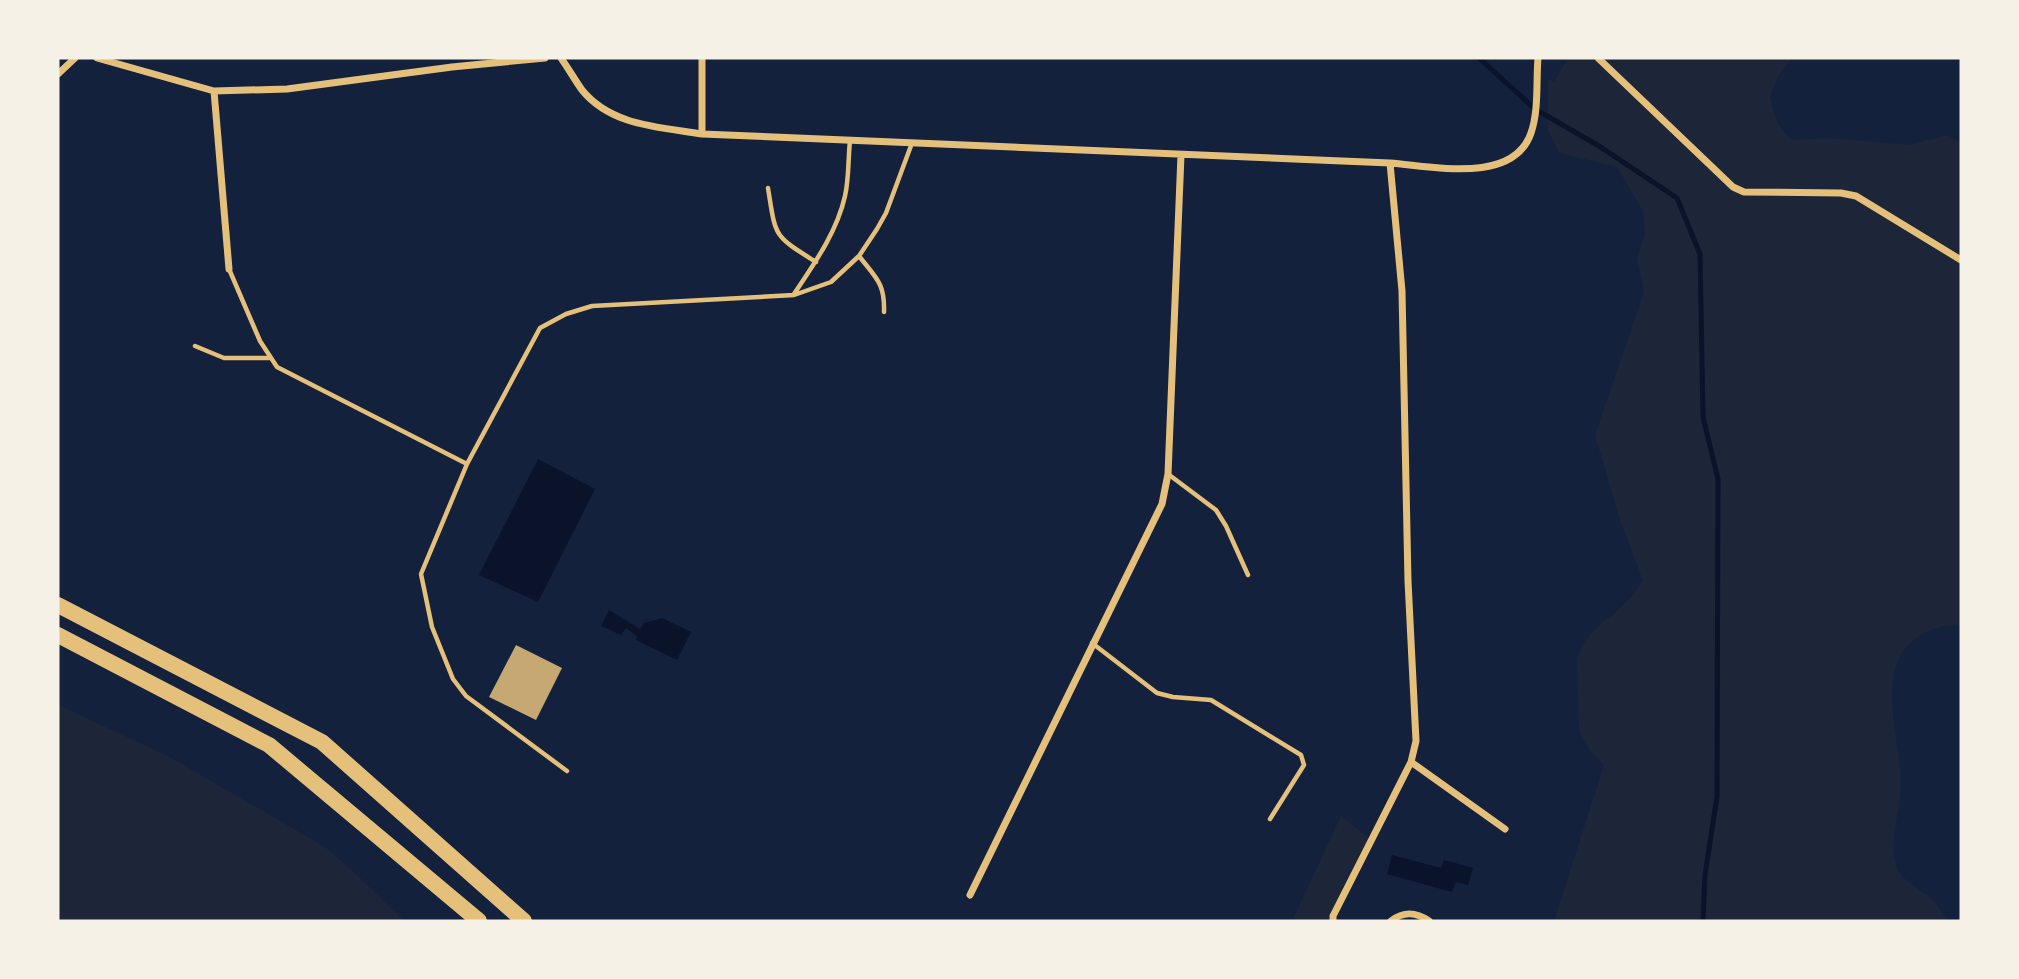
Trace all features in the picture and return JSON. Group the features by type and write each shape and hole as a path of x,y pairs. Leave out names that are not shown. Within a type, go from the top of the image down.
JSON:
{"highway":[{"path":"58,606 322,742 524,921"},
{"path":"58,635 269,745 478,921"}],"street":[{"path":"58,74 75,58"},
{"path":"97,58 214,92 287,89 452,67 545,58"},
{"path":"561,58 583,90 615,117 702,134 1390,163 1471,169 1504,162 1514,157 1524,146 1534,121 1538,58"},
{"path":"702,58 702,134"},
{"path":"1598,58 1733,187 1744,192 1841,193 1856,196 1961,260"},
{"path":"214,92 229,269"},
{"path":"970,895 1091,643 1162,505 1168,474 1181,155"},
{"path":"1333,921 1333,916 1411,762 1416,741 1408,581 1402,291 1390,163"},
{"path":"1411,762 1505,828"},
{"path":"1391,921 1398,916 1419,914 1429,921"}],"lane":[{"path":"794,295 816,262 834,227 845,196 850,141"},
{"path":"567,771 466,696 453,679 432,627 422,574 467,464 540,328 566,314 592,306 794,295 831,282 859,256 886,213 912,143"},
{"path":"768,188 775,230 782,241 816,262"},
{"path":"859,256 885,294 884,312"},
{"path":"229,269 260,341 277,367 467,464"},
{"path":"195,346 224,358 270,358"},
{"path":"1168,474 1216,510 1248,575"},
{"path":"1091,643 1157,693 1211,700 1301,755 1304,765 1270,820"}],"shaded area":[{"path":"1568,58 1792,58 1778,76 1770,97 1781,127 1794,140 1828,138 1910,145 1947,135 1961,142 1961,626 1945,626 1931,630 1906,648 1897,664 1892,704 1901,784 1894,858 1900,873 1932,899 1947,921 1554,921 1604,765 1589,749 1579,731 1577,657 1587,639 1631,597 1643,581 1620,520 1595,435 1644,292 1637,259 1645,233 1643,211 1617,167 1559,153 1548,130 1548,79 1554,82"},
{"path":"538,459 595,489 538,602 479,575"},
{"path":"609,610 640,629 644,623 662,618 691,632 677,660 636,640 637,636 626,628 621,635 601,626"},
{"path":"58,705 168,756 325,847 404,921 58,921"},
{"path":"1341,816 1370,839 1328,921 1292,921"},
{"path":"1392,855 1441,868 1444,860 1473,868 1468,885 1456,882 1452,892 1387,874"}],"building":[{"path":"516,645 562,668 536,720 489,697"}],"waterway":[{"path":"1479,58 1535,109 1599,146 1677,198 1700,254 1703,417 1718,479 1717,797 1705,875 1703,921"}]}
